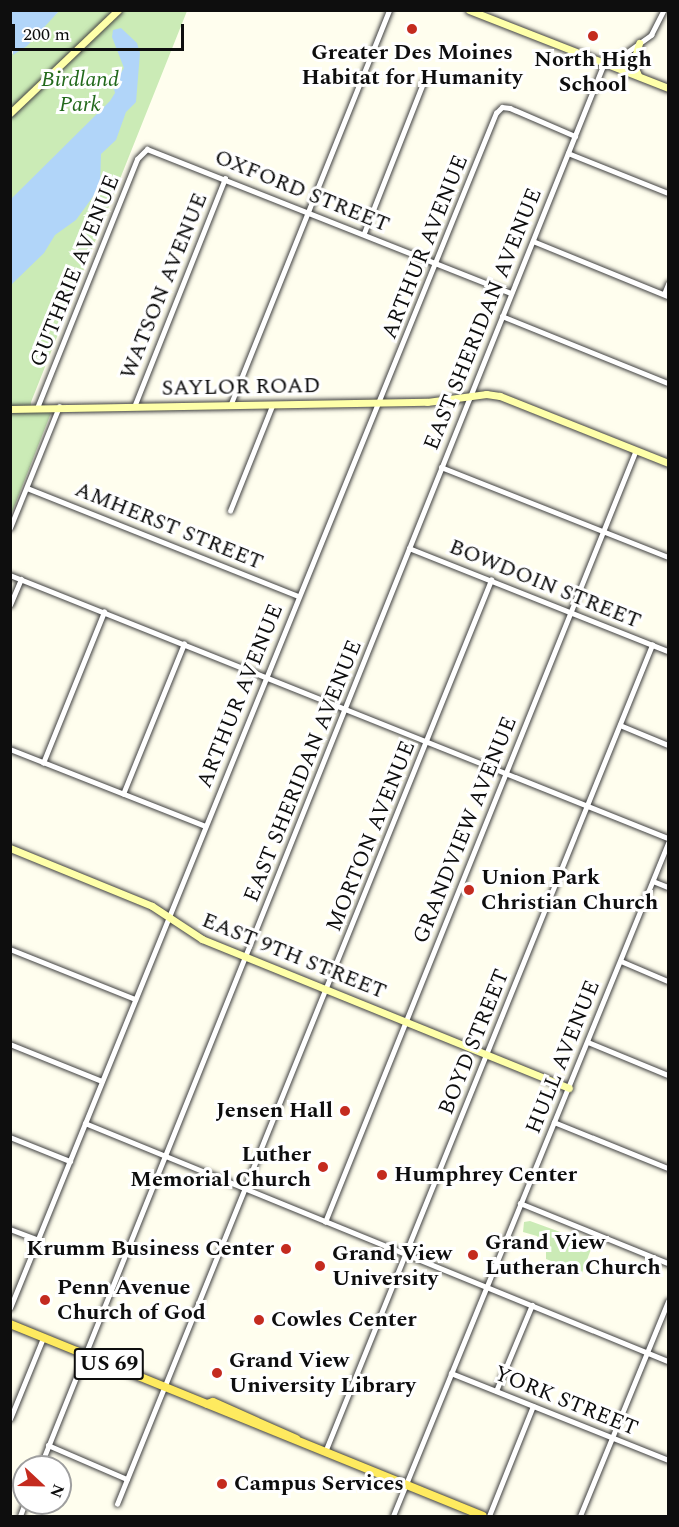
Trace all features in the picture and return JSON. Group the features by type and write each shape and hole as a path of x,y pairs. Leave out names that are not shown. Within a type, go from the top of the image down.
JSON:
{"main road":[{"name":"US 69","path":"10,1324 207,1404 284,1438 298,1441 483,1516"}],"street":[{"path":"10,113 118,10"},
{"path":"230,406 389,10"},
{"path":"469,10 669,88"},
{"path":"606,64 639,44 656,29 664,10"},
{"path":"639,44 633,63 640,77"},
{"name":"EAST SHERIDAN AVENUE","path":"44,1455 247,957 532,241 606,64"},
{"path":"364,233 424,81"},
{"name":"ARTHUR AVENUE","path":"10,1308 496,113 502,107 510,108 575,136"},
{"name":"OXFORD STREET","path":"147,149 512,293"},
{"name":"GUTHRIE AVENUE","path":"38,408 137,159 147,149"},
{"path":"568,153 669,193"},
{"name":"WATSON AVENUE","path":"134,407 225,178"},
{"path":"532,241 666,295 669,284"},
{"path":"502,316 669,383"},
{"name":"SAYLOR ROAD","path":"10,409 427,402 471,394 500,396 669,463"},
{"path":"230,511 273,406"},
{"path":"10,528 59,407"},
{"name":"GRANDVIEW AVENUE","path":"325,1222 636,450"},
{"path":"441,467 669,557"},
{"name":"AMHERST STREET","path":"27,488 298,596"},
{"name":"BOWDOIN STREET","path":"409,548 669,651"},
{"path":"10,575 669,837"},
{"path":"10,605 21,579"},
{"name":"MORTON AVENUE","path":"117,1504 491,580"},
{"path":"43,763 104,612"},
{"path":"123,794 184,644"},
{"name":"BOYD STREET","path":"326,1452 652,645"},
{"path":"620,725 669,745"},
{"path":"10,749 205,826"},
{"name":"HULL AVENUE","path":"393,1516 669,843"},
{"name":"EAST 9TH STREET","path":"10,848 145,902 169,916 192,935 569,1088"},
{"path":"653,881 669,887"},
{"path":"10,949 135,999"},
{"path":"621,961 669,981"},
{"path":"588,1042 669,1075"},
{"path":"10,1044 102,1081"},
{"path":"554,1122 669,1168"},
{"path":"85,1123 669,1360"},
{"path":"10,1137 70,1161"},
{"path":"520,1203 669,1263"},
{"path":"10,1229 38,1240"},
{"path":"580,1516 669,1301"},
{"path":"495,1391 531,1305"},
{"path":"10,1419 43,1338"},
{"name":"YORK STREET","path":"451,1373 669,1461"},
{"path":"489,1516 533,1406"},
{"path":"48,1445 127,1479"}],"green space":[{"name":"Birdland Park","path":"59,11 187,11 31,402 31,408 51,413 11,515 11,55"},
{"path":"530,1221 593,1244 582,1273 546,1259 546,1246 537,1236 523,1232 524,1222"}],"water":[{"path":"11,10 59,11 27,46 13,55"},
{"path":"121,28 137,43 140,53 136,102 126,112 116,140 101,154 100,187 76,220 55,235 44,253 11,285 11,199 110,101 115,93 113,85 124,68 112,37 113,30"}],"place":[{"name":"Greater Des Moines Habitat for Humanity","path":"412,29"},
{"name":"North High School","path":"593,36"},
{"name":"Union Park Christian Church","path":"469,890"},
{"name":"Jensen Hall","path":"345,1111"},
{"name":"Luther Memorial Church","path":"323,1167"},
{"name":"Humphrey Center","path":"382,1175"},
{"name":"Krumm Business Center","path":"286,1249"},
{"name":"Grand View Lutheran Church","path":"473,1255"},
{"name":"Grand View University","path":"320,1266"},
{"name":"Penn Avenue Church of God","path":"45,1300"},
{"name":"Cowles Center","path":"259,1320"},
{"name":"Grand View University Library","path":"217,1373"},
{"name":"Campus Services","path":"222,1484"}]}
